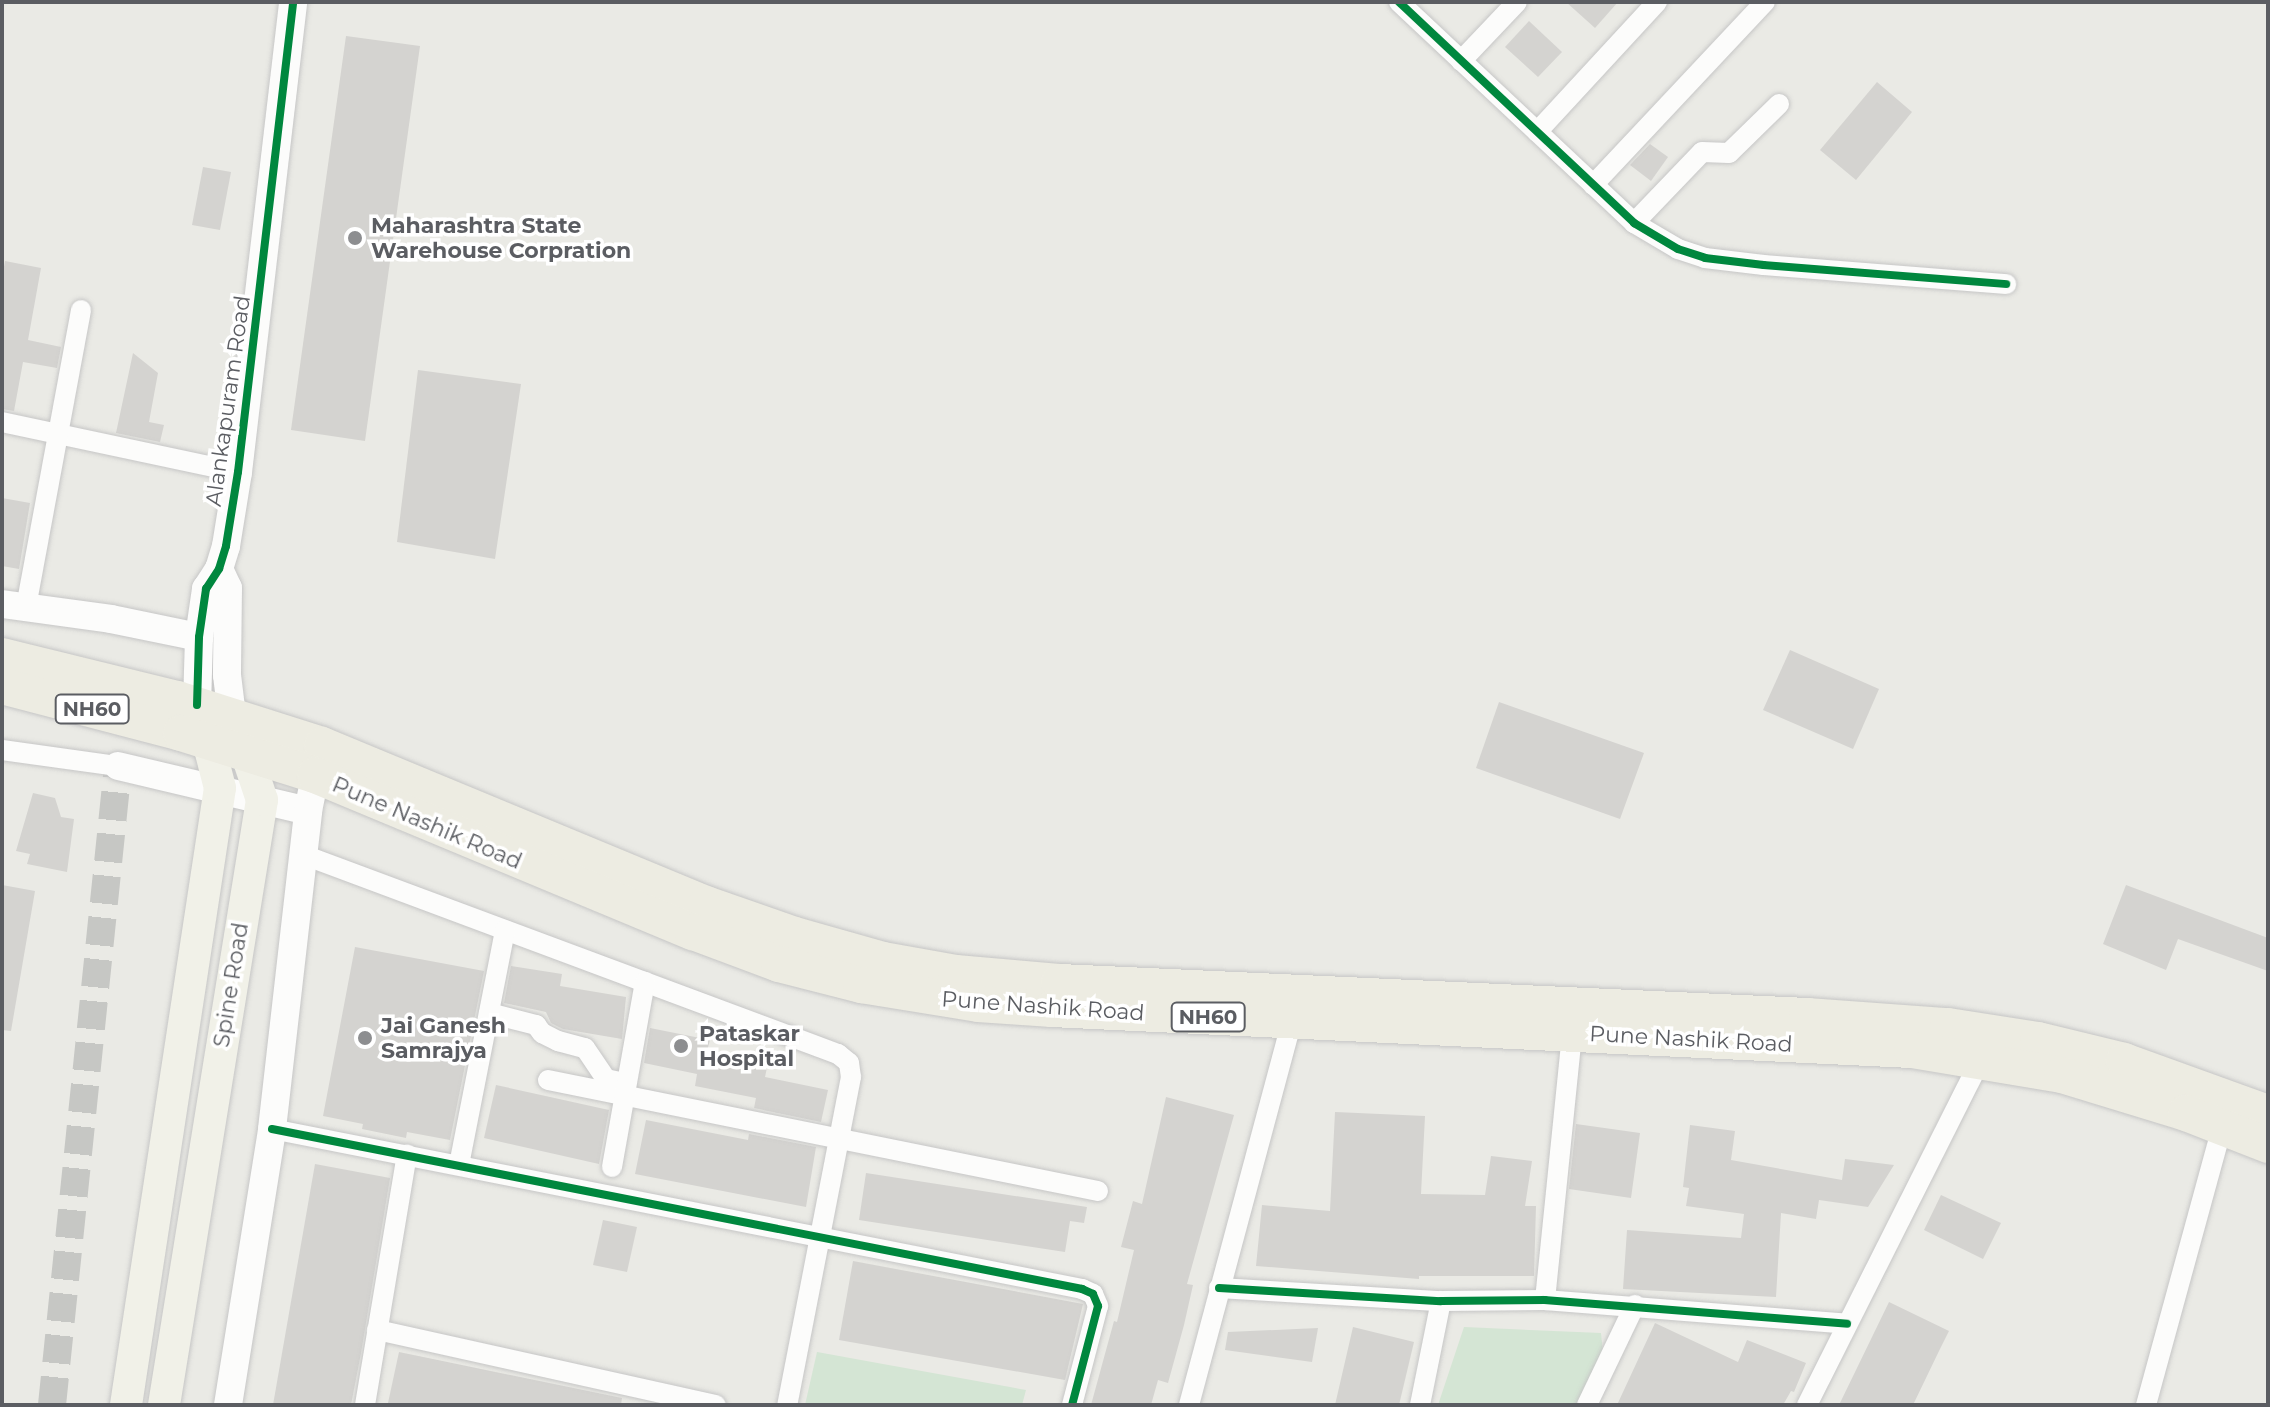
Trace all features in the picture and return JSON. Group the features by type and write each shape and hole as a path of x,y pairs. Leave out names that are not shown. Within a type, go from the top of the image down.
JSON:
{"highway":[{"name":"Pune Nashik Road","path":"2,656 197,705 250,755 319,760 693,932 779,964 847,982 978,1004 1832,1045 1981,1059 2062,1075 2268,1145"},
{"name":"Pune Nashik Road","path":"2,686 222,730 319,760 706,904 795,935 883,960 956,973 1059,982 1807,1016 1948,1026 2038,1040 2124,1061 2268,1113"}],"main road":[{"name":"Spine Road","path":"126,1405 220,788 222,730"},
{"name":"Spine Road","path":"164,1405 262,800 250,755"}],"street":[{"name":"Alankapuram Road","path":"197,705 199,637 206,589 219,569 226,546 238,472 293,2"},
{"path":"1399,2 1634,223 1678,249 1705,258 2006,284"},
{"path":"1461,61 1517,2"},
{"path":"1537,132 1657,2"},
{"path":"1593,185 1765,2"},
{"path":"1634,223 1702,152 1729,153 1779,104"},
{"path":"81,310 58,434 14,606 199,637"},
{"path":"2,422 238,472"},
{"name":"Spine Road","path":"219,569 228,588 227,675 222,730"},
{"path":"2,750 118,766 308,811"},
{"path":"228,1405 272,1129 308,811 319,760"},
{"path":"304,855 838,1054 849,1063 851,1077 787,1405"},
{"path":"459,1165 505,930"},
{"path":"612,1167 645,982"},
{"path":"489,1013 536,1025 542,1033 558,1041 585,1048 606,1079 624,1090"},
{"path":"1189,1405 1292,1020"},
{"path":"1545,1300 1572,1033"},
{"path":"1807,1405 1981,1059"},
{"path":"548,1080 624,1090 838,1140 1098,1191"},
{"path":"2146,1405 2222,1127"},
{"path":"272,1129 1093,1294 1098,1306 1072,1405"},
{"path":"365,1405 407,1155"},
{"path":"1219,1288 1441,1301 1545,1300 1635,1305 1847,1324"},
{"path":"1420,1405 1441,1301"},
{"path":"1587,1405 1635,1305"},
{"path":"377,1330 716,1405"}],"green space":[{"path":"1464,1327 1601,1333 1603,1354 1578,1405 1438,1405"},
{"path":"817,1352 1026,1390 1022,1405 805,1405"}],"building":[{"path":"1566,2 1618,2 1595,28"},
{"path":"1529,21 1562,52 1538,77 1505,47"},
{"name":"Maharashtra State Warehouse Corpration","path":"346,36 420,46 365,441 291,430"},
{"path":"1877,82 1912,112 1856,180 1820,150"},
{"path":"1650,144 1668,157 1651,181 1630,165"},
{"path":"203,167 231,172 220,230 192,225"},
{"path":"5,261 41,268 28,340 61,347 57,368 23,362 14,411 2,409 2,278"},
{"path":"133,353 158,373 149,422 164,425 160,442 116,433"},
{"path":"418,370 521,384 495,559 397,542"},
{"path":"2,498 30,503 19,569 2,566"},
{"path":"1790,650 1879,689 1853,749 1763,710"},
{"path":"1499,702 1644,753 1620,819 1476,768"},
{"path":"33,793 55,798 61,817 74,819 67,872 27,864 30,854 16,851"},
{"path":"2,885 35,891 11,1031 2,1030"},
{"path":"2126,885 2268,938 2268,971 2178,939 2166,970 2103,944"},
{"name":"Jai Ganesh Samrajya","path":"355,947 484,971 450,1140 407,1132 406,1138 362,1129 363,1124 323,1116"},
{"path":"511,966 562,974 560,986 626,997 622,1039 563,1029 551,1023 546,1012 504,1003"},
{"path":"650,1028 710,1040 707,1051 768,1063 765,1077 828,1090 821,1122 754,1108 756,1098 695,1086 697,1074 644,1063"},
{"path":"496,1085 609,1110 599,1164 484,1138"},
{"path":"1166,1097 1234,1115 1187,1284 1193,1285 1184,1325 1168,1383 1158,1380 1151,1405 1091,1405 1114,1321 1117,1322 1134,1250 1121,1247 1133,1201 1142,1204"},
{"path":"1335,1112 1425,1116 1421,1194 1485,1195 1491,1156 1532,1161 1525,1206 1536,1206 1534,1276 1419,1276 1419,1279 1256,1266 1262,1205 1330,1211"},
{"path":"646,1120 748,1140 749,1134 816,1147 806,1207 635,1174"},
{"path":"1576,1124 1640,1133 1631,1198 1569,1189"},
{"path":"1690,1125 1735,1131 1731,1160 1842,1180 1845,1159 1894,1165 1868,1207 1819,1200 1816,1219 1781,1213 1776,1297 1623,1289 1627,1230 1741,1238 1744,1214 1686,1206 1689,1188 1683,1187"},
{"path":"315,1164 390,1178 361,1353 351,1405 273,1405"},
{"path":"866,1173 1087,1207 1084,1223 1070,1221 1065,1252 859,1220"},
{"path":"1941,1195 2001,1223 1983,1259 1924,1230"},
{"path":"603,1220 637,1227 627,1272 593,1265"},
{"path":"853,1261 1083,1304 1065,1380 839,1340"},
{"path":"1889,1302 1949,1331 1913,1405 1839,1405"},
{"path":"1655,1323 1738,1362 1747,1340 1806,1363 1794,1392 1791,1391 1783,1405 1617,1405"},
{"path":"1353,1327 1414,1342 1399,1405 1335,1405"},
{"path":"1318,1328 1312,1362 1225,1350 1228,1332"},
{"path":"399,1352 622,1398 621,1405 388,1403"}],"tunnel":[{"path":"52,1405 118,766"}],"cycle path":[{"path":"197,705 199,637 206,589 219,569 226,546 238,472 293,2"},
{"path":"1399,2 1634,223 1678,249 1705,258 1764,265 2006,284"},
{"path":"272,1129 1082,1289 1093,1294 1098,1306 1072,1405"},
{"path":"1219,1288 1441,1301 1545,1300 1847,1324"}],"place":[{"name":"Maharashtra State Warehouse Corpration","path":"355,238"},
{"name":"Jai Ganesh Samrajya","path":"365,1038"},
{"name":"Pataskar Hospital","path":"681,1046"}]}
